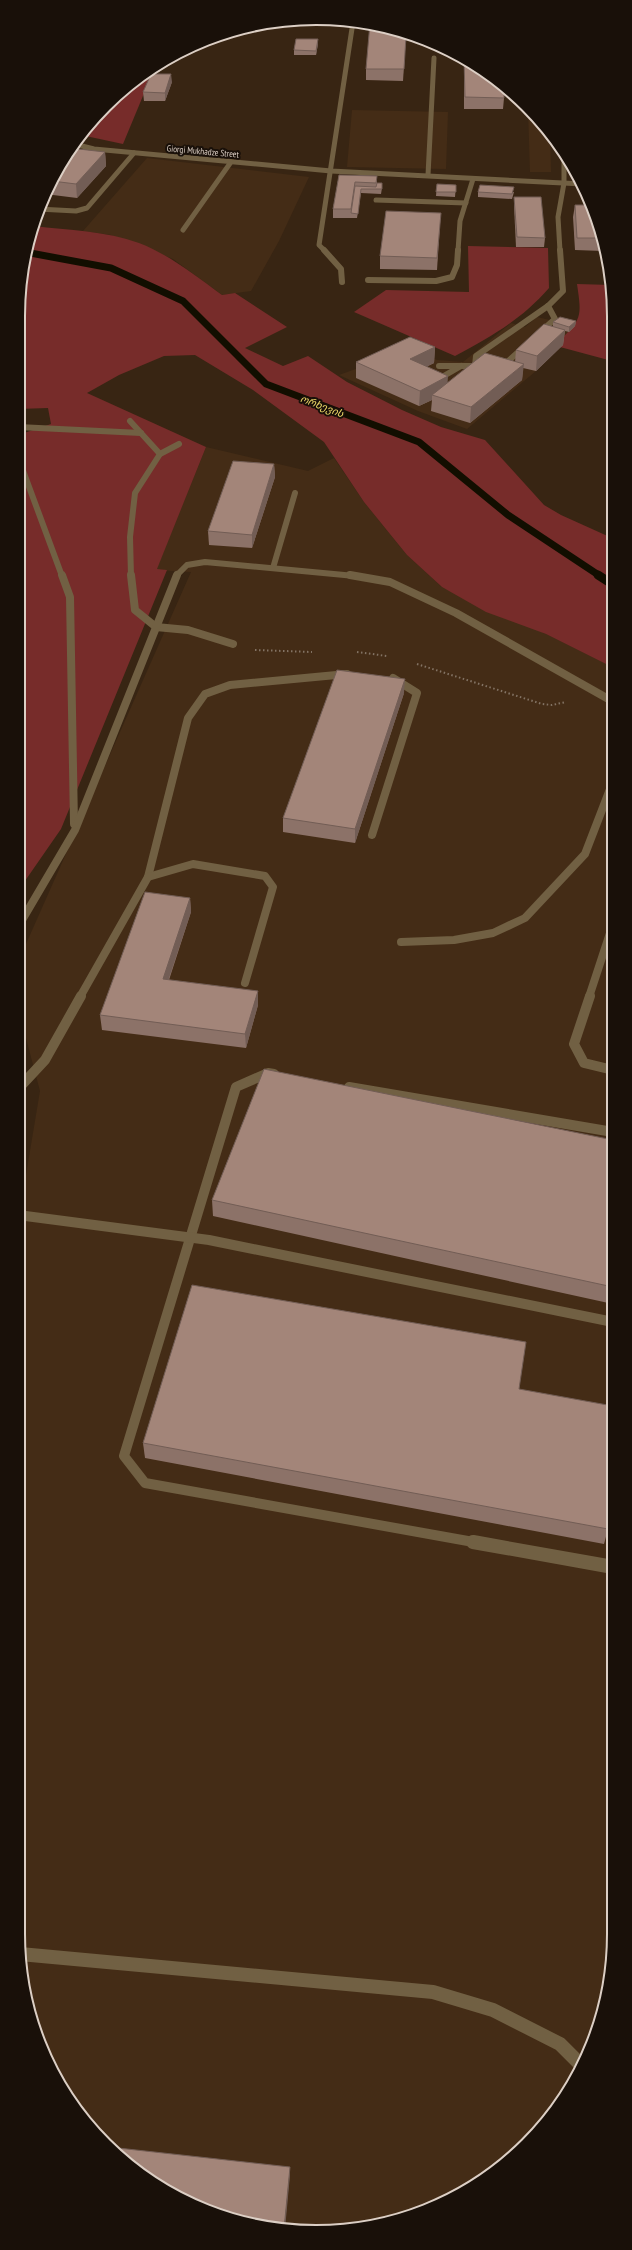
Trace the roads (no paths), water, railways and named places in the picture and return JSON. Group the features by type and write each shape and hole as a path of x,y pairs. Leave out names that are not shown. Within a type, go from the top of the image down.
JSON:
{"street":[{"path":"342,282 341,269 319,245 332,171 344,68 352,27"},
{"path":"428,175 434,58"},
{"name":"Giorgi Mukhadze Street","path":"80,146 94,149 332,171 575,184"},
{"path":"79,147 94,149"},
{"path":"45,210 76,212 87,208 134,153"},
{"path":"182,230 230,162"},
{"path":"474,366 476,356 548,306 563,292 558,217 564,183 564,164"},
{"path":"368,280 436,280 452,277 457,265 460,221 473,179"},
{"path":"376,200 466,203"},
{"path":"439,366 505,364 555,319 548,306"},
{"path":"442,377 461,366"},
{"path":"130,422 160,454"},
{"path":"25,428 141,433"},
{"path":"179,444 160,454 135,493 130,537 131,586 135,610 156,627 188,630 233,644"},
{"path":"25,476 70,597 74,830"},
{"path":"273,568 295,493"},
{"path":"25,915 74,830 175,577 187,565 205,562 344,574 390,582 456,613 607,698"},
{"path":"25,1081 45,1060 148,877 188,718 205,694 230,684 355,674"},
{"path":"372,835 417,693 394,678 386,677"},
{"path":"400,942 454,940 493,933 525,918 584,854 596,829 607,798"},
{"path":"148,877 193,864 265,876 274,887 245,983"},
{"path":"607,942 574,1044 584,1063 607,1069"},
{"path":"283,1076 268,1073 236,1087 124,1456 145,1483 607,1566"},
{"path":"338,1085 607,1131"},
{"path":"25,1216 190,1238 607,1321"},
{"path":"26,1955 433,1992 493,2010 560,2044 578,2062"}],"waterway":[{"name":"ორხევის","path":"32,253 111,268 183,301 266,384 419,442 508,515 600,576"},
{"name":"ორხევის","path":"598,575 607,581"}]}
